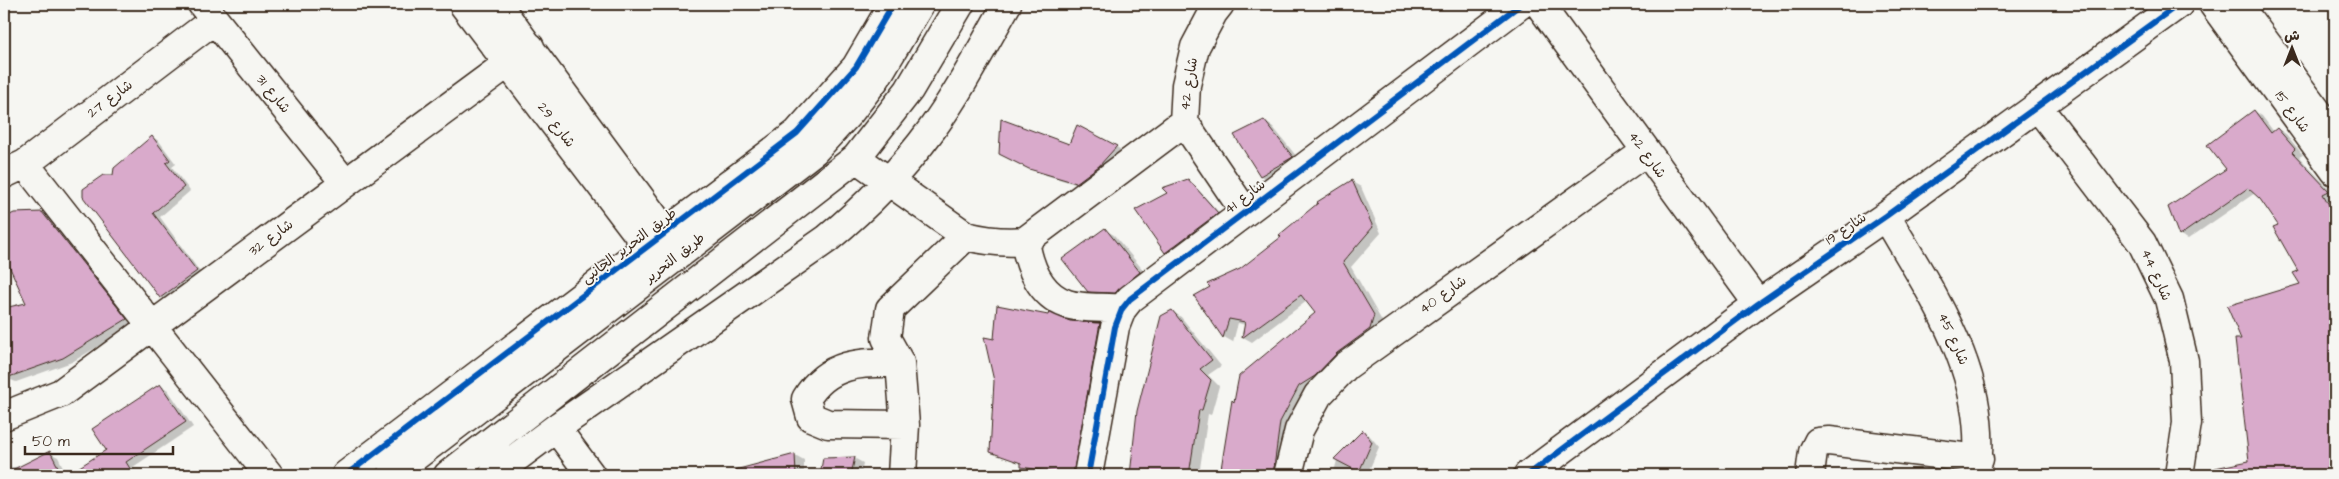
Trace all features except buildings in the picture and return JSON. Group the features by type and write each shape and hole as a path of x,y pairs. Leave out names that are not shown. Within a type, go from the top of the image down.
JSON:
{"street":[{"name":"شارع 29","path":"463,4 509,63 657,240"},
{"name":"شارع 29","path":"498,4 530,47 657,240"},
{"name":"طريق التحرير الجانبى","path":"346,475 797,134 856,67 893,4"},
{"name":"طريق التحرير","path":"391,475 447,434 814,151 876,78 920,4"},
{"path":"458,468 856,158 909,90 960,4"},
{"path":"493,475 556,428 827,239 890,181 922,142 952,100 1007,4"},
{"name":"شارع 42","path":"1220,4 1213,13 1196,47 1186,84 1184,122 1245,212"},
{"name":"شارع 41","path":"1088,475 1114,326 1122,309 1130,300 1521,4"},
{"name":"شارع 42","path":"1539,4 1645,152 1758,304"},
{"name":"شارع 19","path":"1528,475 1758,304 1886,216 2179,4"},
{"name":"شارع 15","path":"2213,4 2335,172"},
{"name":"شارع 15","path":"2237,4 2335,135"},
{"name":"شارع 27","path":"14,169 208,12"},
{"name":"شارع 31","path":"208,12 345,183"},
{"name":"شارع 32","path":"4,416 61,393 530,47"},
{"path":"856,67 889,56"},
{"name":"شارع 44","path":"2038,107 2142,243 2169,300 2184,361 2187,423 2179,475"},
{"path":"856,158 966,236 985,241 1005,243 1025,241 1184,122"},
{"name":"شارع 40","path":"1288,475 1299,430 1318,395 1346,366 1645,152"},
{"path":"14,169 153,325 269,475"},
{"name":"شارع 45","path":"1886,216 1957,342 1970,379 1978,418 1978,467"},
{"path":"902,475 906,425 900,363 886,338 890,309 966,236"},
{"path":"1025,241 1028,261 1037,279 1050,293 1066,304 1122,309"},
{"path":"527,372 537,331"},
{"path":"900,363 865,362 839,369 816,384 806,399 811,416 828,424 906,425"},
{"path":"556,428 591,475"},
{"path":"447,434 443,441 447,455 460,462 458,468"},
{"path":"1810,475 1813,452 1818,442 1829,441 1978,467"}],"cycle path":[{"path":"346,475 797,133 856,67 893,4"},
{"path":"1088,475 1115,327 1122,309 1130,299 1521,4"},
{"path":"1528,475 1758,304 1886,216 2179,4"}]}
